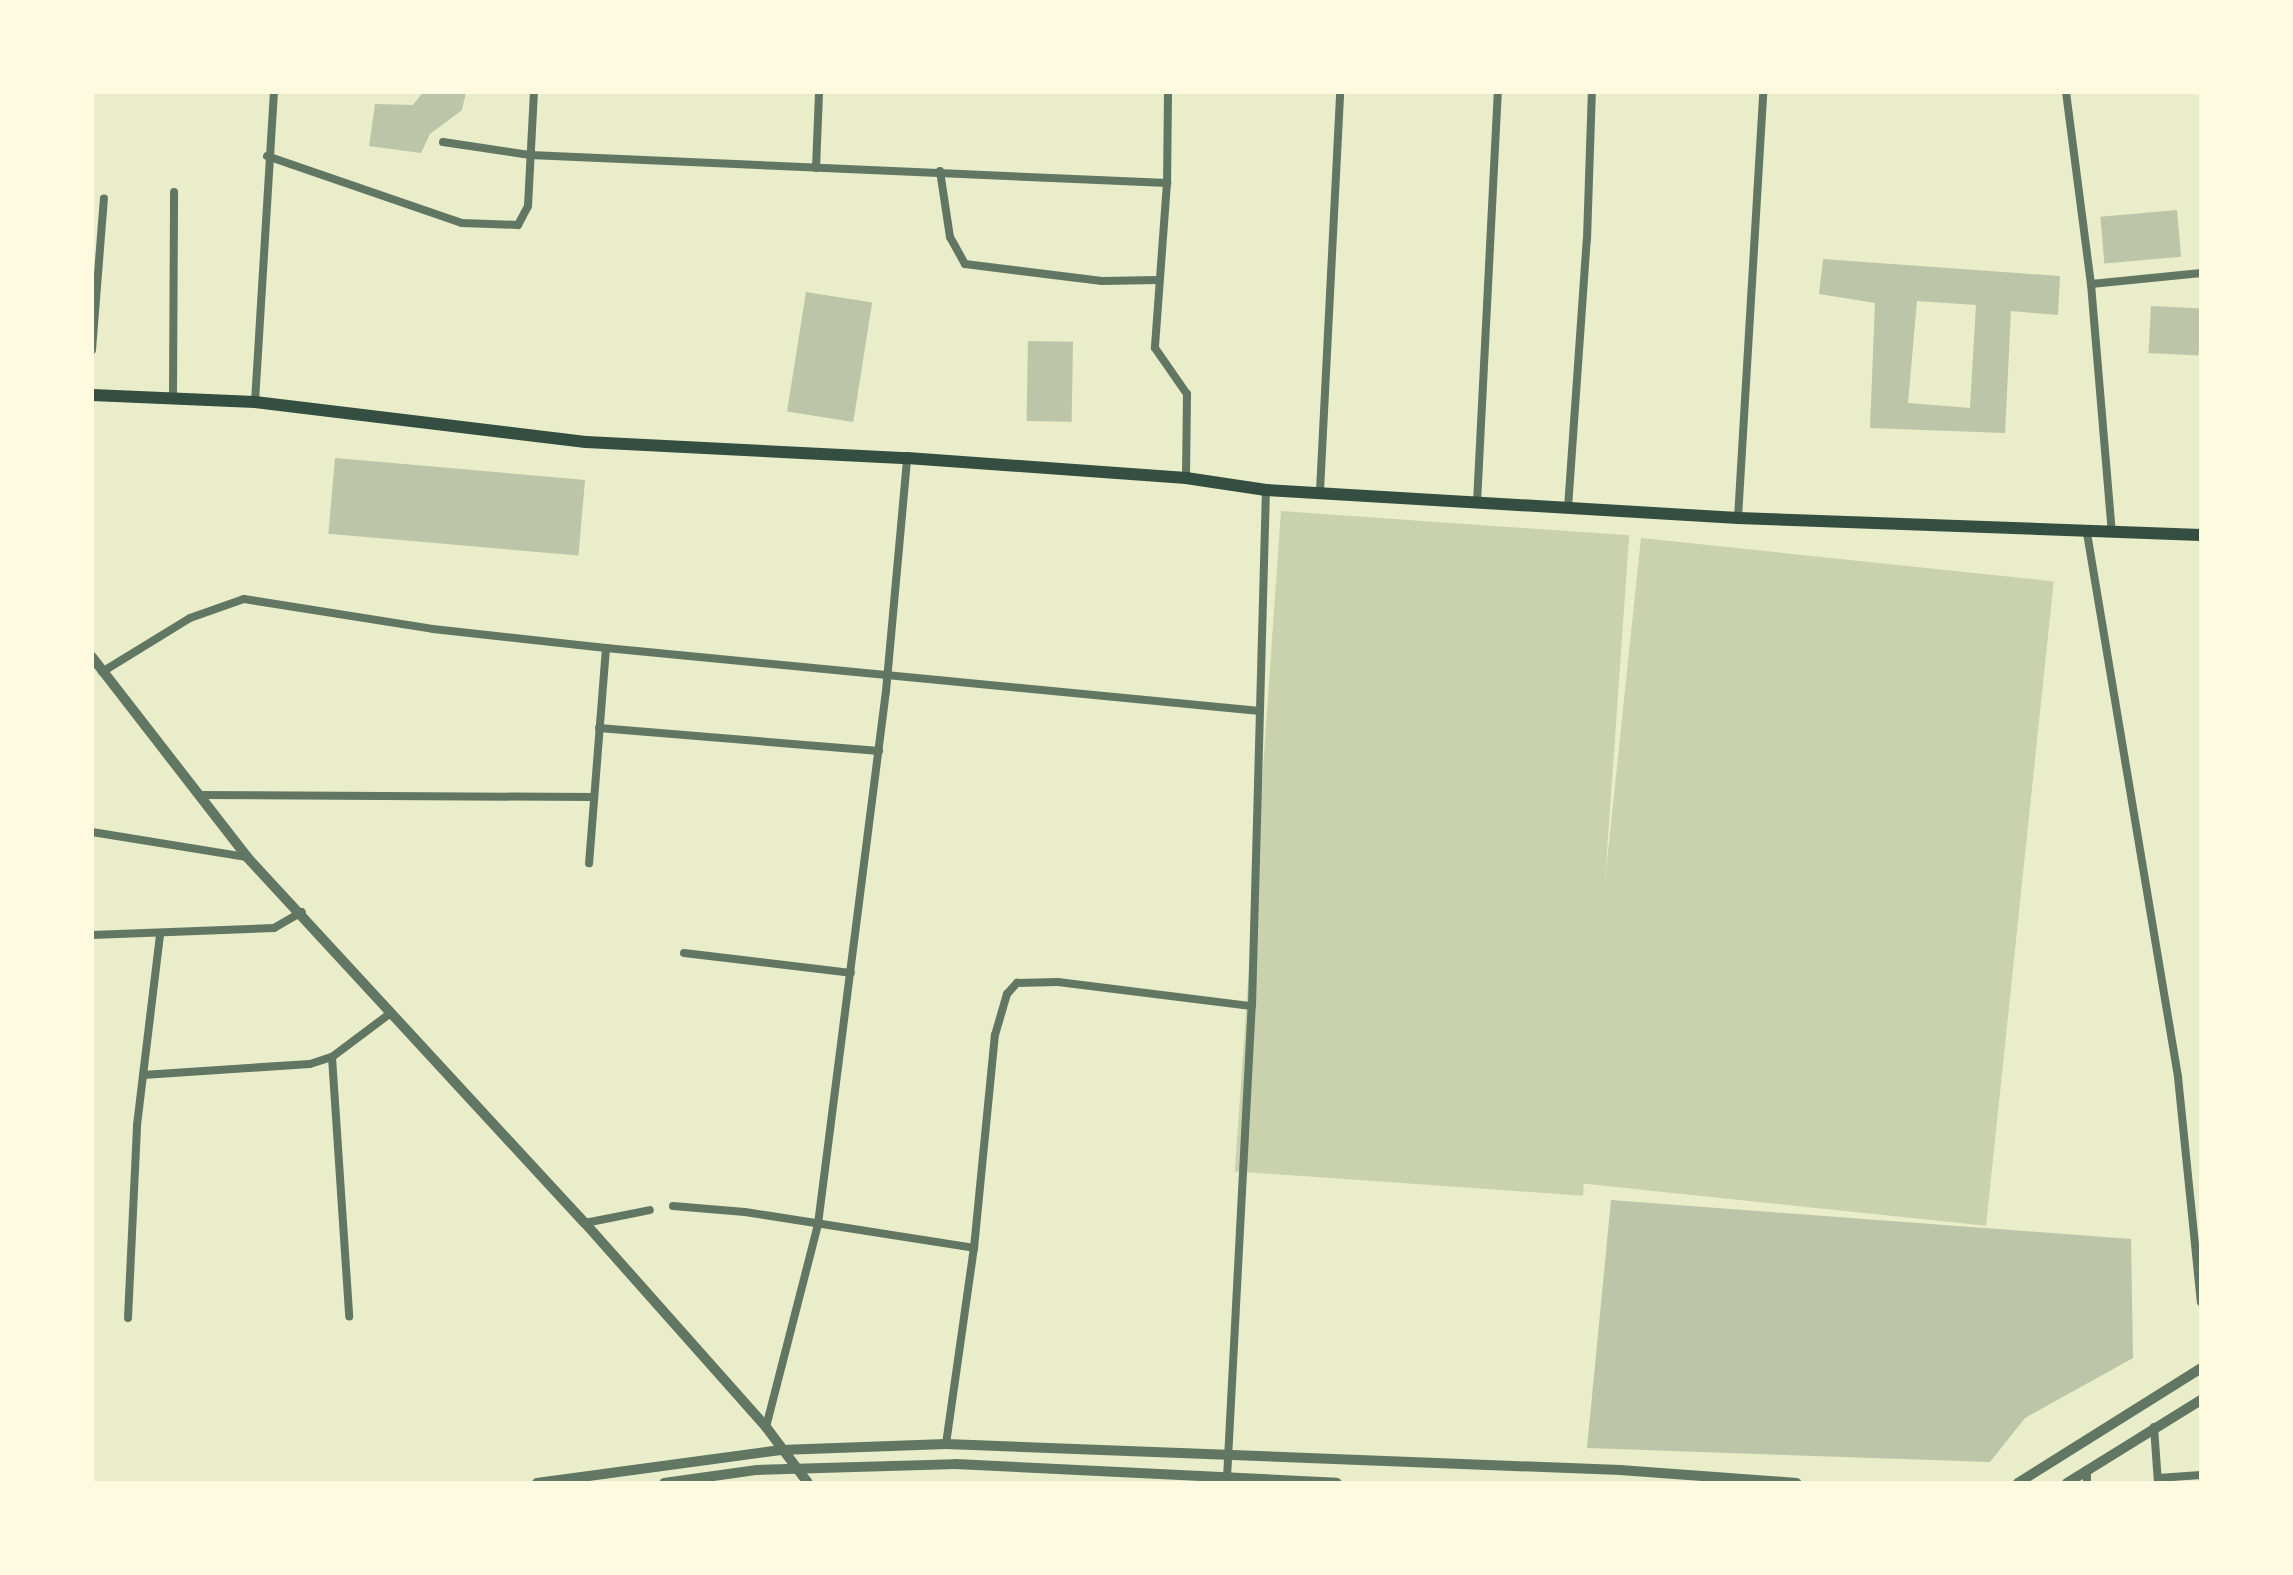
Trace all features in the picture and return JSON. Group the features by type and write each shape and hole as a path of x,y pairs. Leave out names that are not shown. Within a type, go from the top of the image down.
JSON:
{"main road":[{"path":"92,395 173,395 255,402 586,442 907,458 1186,478 1266,490 1738,518 2201,535"}],"street":[{"path":"255,402 267,156 274,92"},
{"path":"267,156 439,217 484,227 518,225 525,219 534,92"},
{"path":"816,168 819,92"},
{"path":"1168,92 1167,183 1155,348 1164,366 1182,383 1189,405 1186,478"},
{"path":"1320,491 1340,92"},
{"path":"1477,503 1498,92"},
{"path":"1568,508 1587,239 1592,92"},
{"path":"1738,518 1763,92"},
{"path":"2066,92 2091,284 2112,532"},
{"path":"443,142 530,155 1167,183"},
{"path":"940,171 950,237 965,264 1102,281 1158,280"},
{"path":"173,395 174,192"},
{"path":"92,350 104,198"},
{"path":"2091,284 2201,273"},
{"path":"766,1427 818,1224 879,751 907,458"},
{"path":"1227,1478 1252,1006 1266,490"},
{"path":"2087,533 2178,1077 2201,1302"},
{"path":"102,672 190,618 244,599 433,629 1260,711"},
{"path":"589,863 606,648"},
{"path":"92,657 247,857 303,912 388,1015 585,1223 766,1427 808,1483"},
{"path":"599,728 879,751"},
{"path":"199,795 594,797"},
{"path":"92,832 247,857"},
{"path":"92,935 274,928 303,912"},
{"path":"128,1318 143,1075 160,934"},
{"path":"684,953 851,973"},
{"path":"946,1444 974,1248 995,1035 999,1014 1017,983 1058,982 1252,1006"},
{"path":"143,1075 297,1067 332,1057 388,1015"},
{"path":"332,1057 349,1316"},
{"path":"673,1206 974,1248"},
{"path":"585,1223 650,1210"},
{"path":"2018,1483 2201,1368"},
{"path":"2067,1483 2201,1400"},
{"path":"2154,1427 2158,1480 2201,1475"},
{"path":"537,1483 781,1450 946,1444 1620,1470 1797,1483"},
{"path":"664,1483 757,1470 955,1464 1337,1483"},
{"path":"2087,1470 2087,1483"}],"green space":[{"path":"1281,511 1629,535 1583,1196 1235,1171"},
{"path":"1641,538 2054,581 1986,1226 1573,1182"}],"building":[{"path":"423,92 466,92 462,110 430,134 421,153 369,146 375,104 413,105"},
{"path":"2177,210 2181,257 2104,264 2100,217"},
{"path":"1823,259 2060,276 2058,315 2011,311 2005,433 1870,428 1875,303 1819,294","holes":["1917,301 1976,305 1970,408 1908,403"]},
{"path":"806,292 872,302 853,422 787,412"},
{"path":"2151,306 2201,309 2198,356 2149,353"},
{"path":"1028,341 1073,342 1072,422 1027,421"},
{"path":"335,458 585,480 578,556 328,534"},
{"path":"1611,1200 2131,1239 2133,1358 2025,1418 1990,1462 1587,1448"}]}
